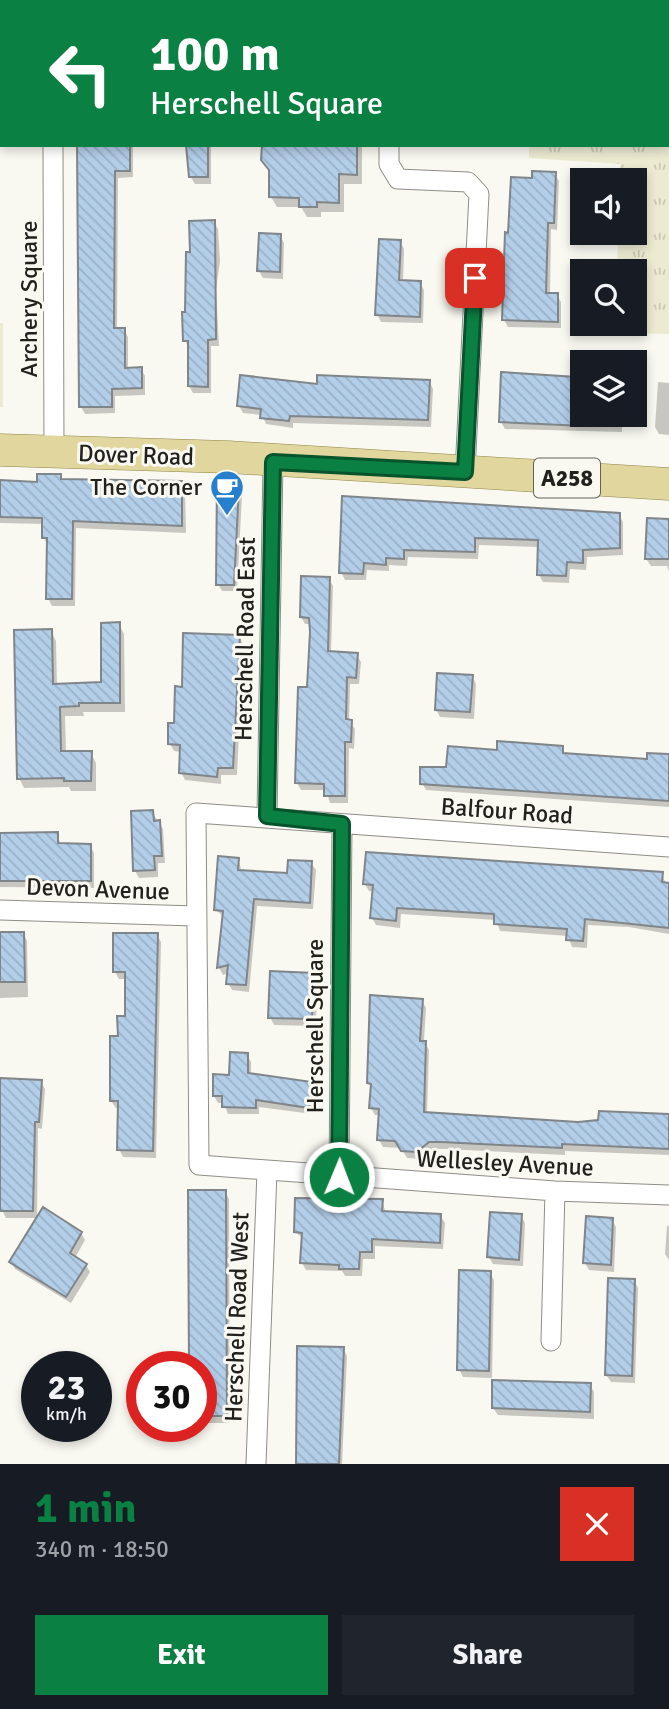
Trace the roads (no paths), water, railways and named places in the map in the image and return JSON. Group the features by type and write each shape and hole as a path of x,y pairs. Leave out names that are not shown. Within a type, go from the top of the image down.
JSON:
{"main road":[{"name":"Dover Road","path":"0,450 228,457 273,462"},
{"name":"A258","path":"273,462 669,484"}],"street":[{"name":"Archery Square","path":"53,147 54,452"},
{"path":"389,147 389,164 398,178 468,181 480,194 465,472"},
{"name":"Herschell Road East","path":"267,816 273,462"},
{"path":"339,1177 199,1165 195,916 197,814 267,816 342,824"},
{"name":"Balfour Road","path":"342,824 669,847"},
{"name":"Herschell Square","path":"339,1177 342,824"},
{"name":"Devon Avenue","path":"0,910 195,916"},
{"name":"Herschell Road West","path":"256,1464 267,1171"},
{"name":"Wellesley Avenue","path":"339,1177 555,1191 669,1195"},
{"path":"551,1341 555,1191"}],"place":[{"name":"The Corner","path":"227,517"}]}
